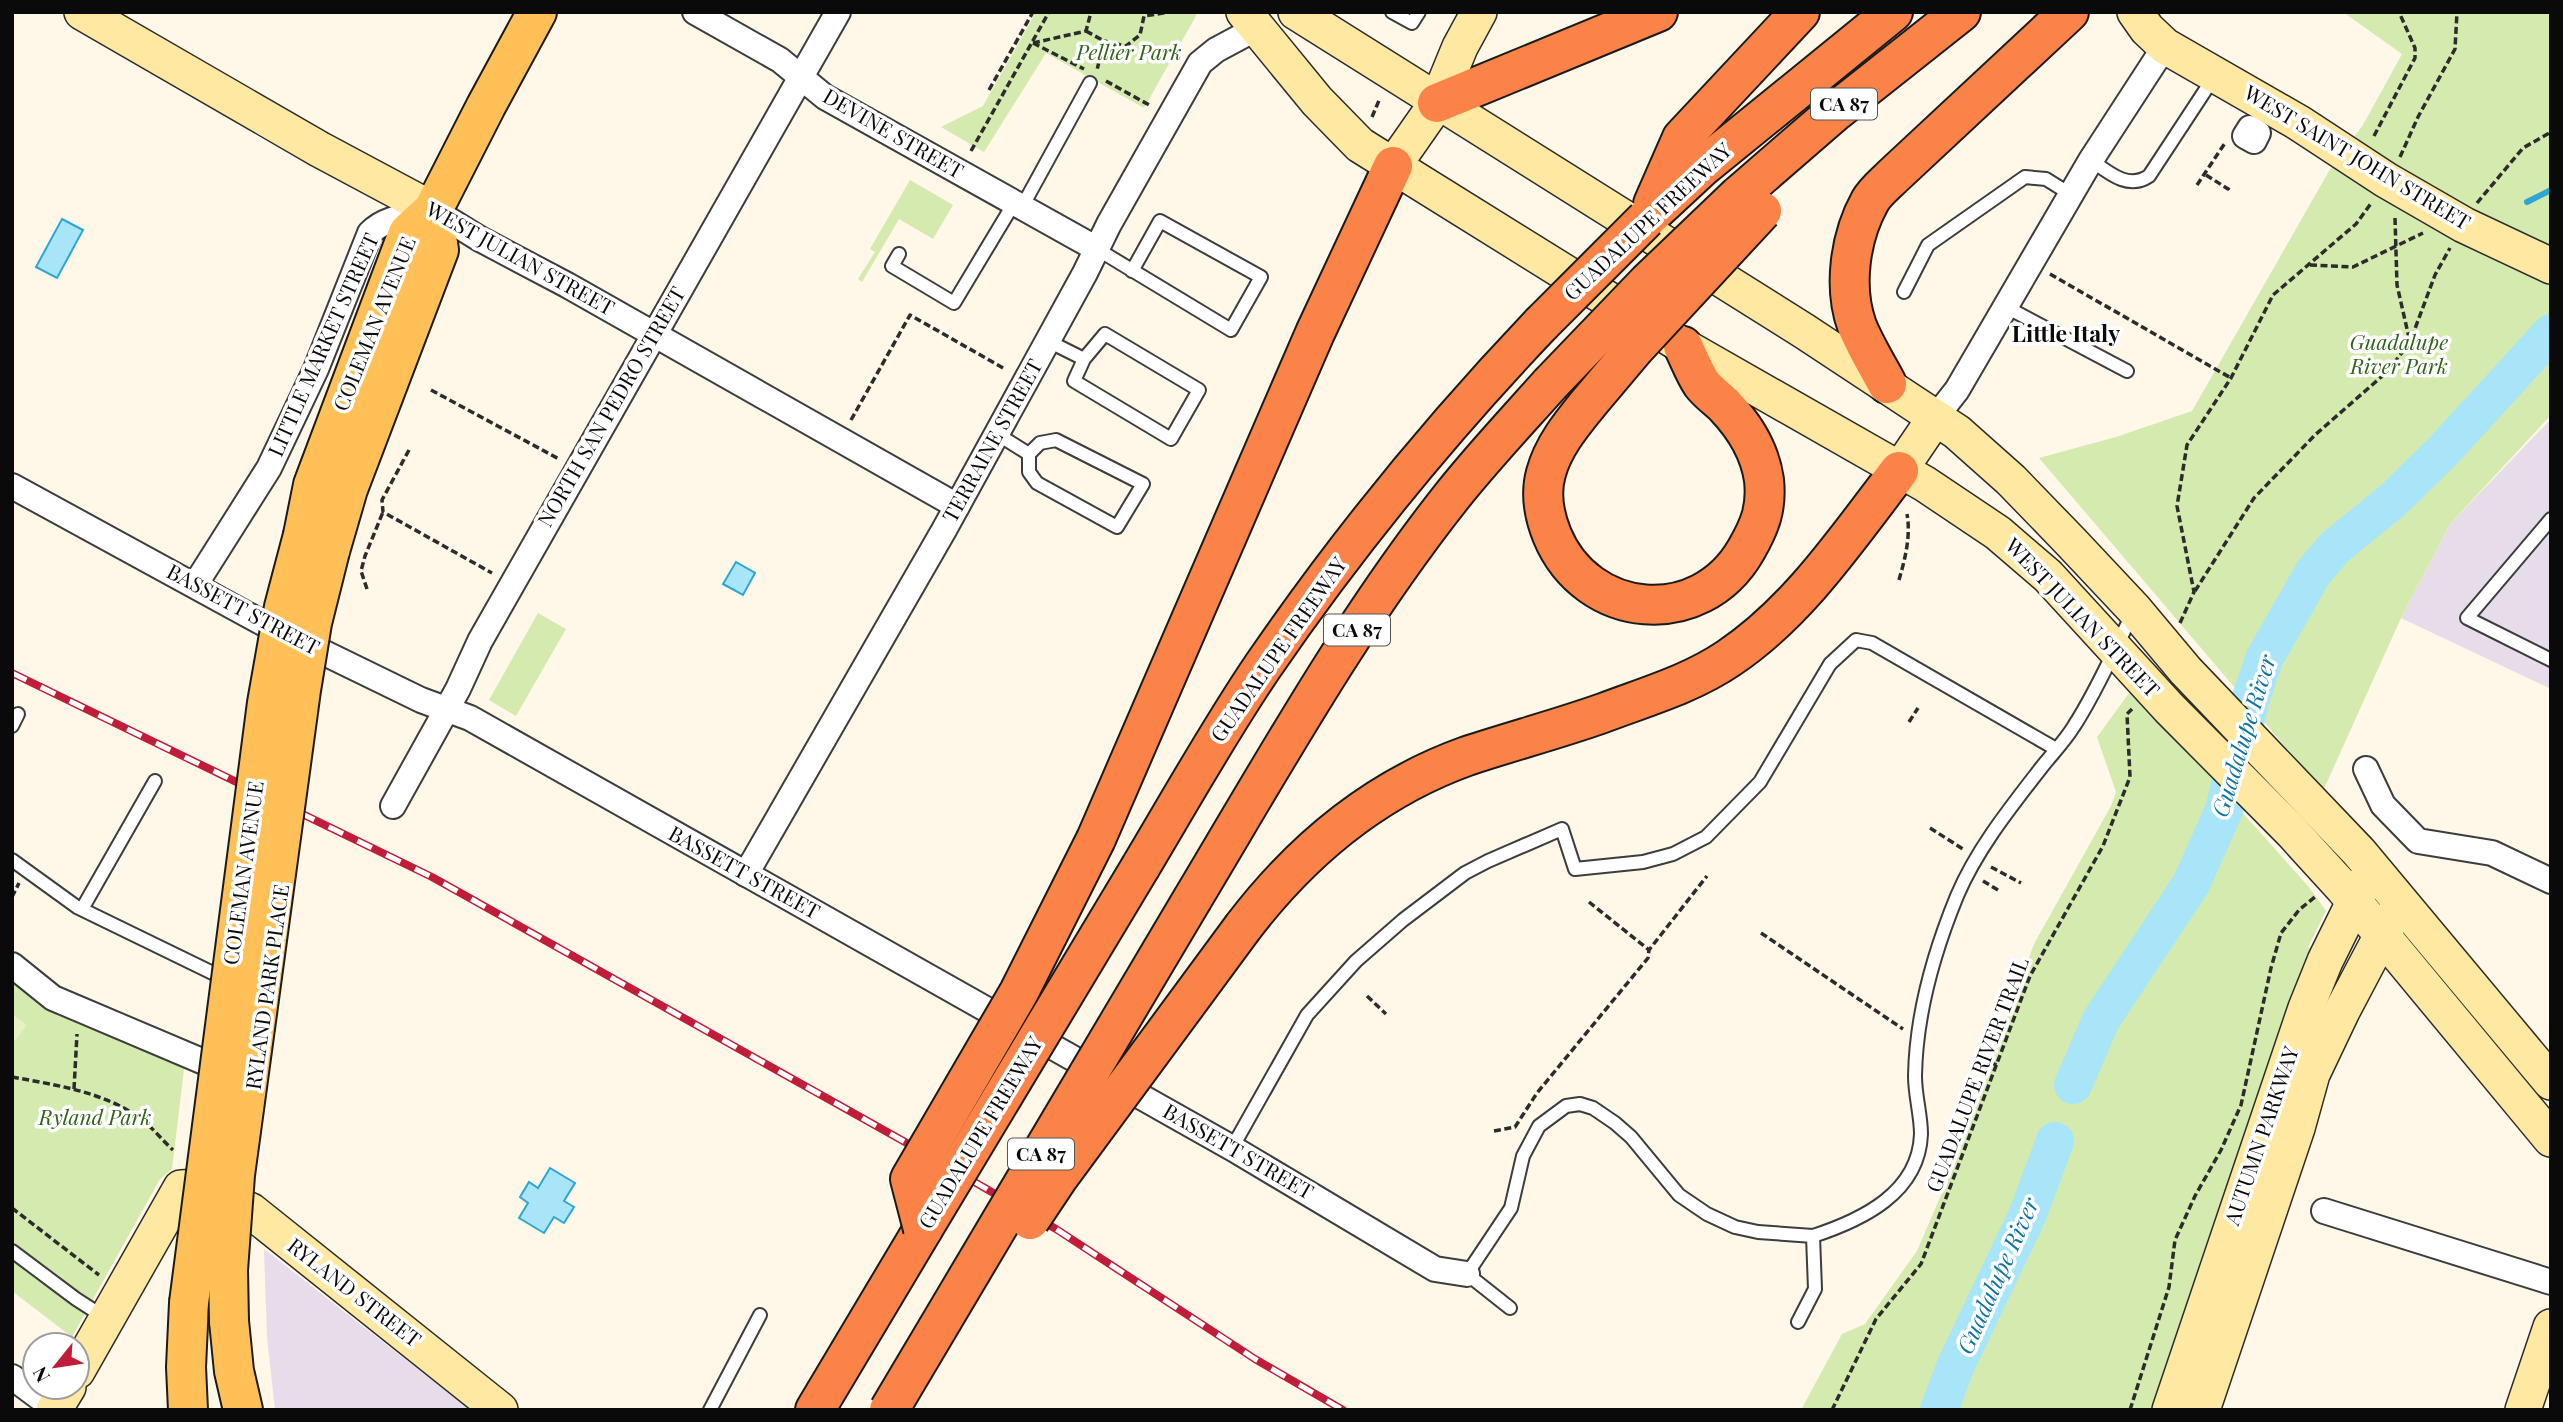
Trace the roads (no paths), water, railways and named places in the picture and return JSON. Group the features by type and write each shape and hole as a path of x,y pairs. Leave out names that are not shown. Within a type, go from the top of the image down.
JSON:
{"highway":[{"path":"1437,103 1658,12"},
{"path":"1688,160 1682,138 1800,12"},
{"name":"GUADALUPE FREEWAY","path":"815,1410 1217,738 1263,667 1392,493 1507,360 1646,219 1688,160 1893,12"},
{"path":"1683,346 1703,385 1742,425 1753,443 1764,479 1765,499 1761,525 1742,557 1727,575 1700,596 1669,605 1641,605 1616,600 1589,583 1570,566 1546,518 1543,496 1546,474 1562,438 1750,203 1850,131 1932,63 1957,15"},
{"path":"1886,384 1858,327 1850,291 1850,265 1855,238 1871,200 1892,177 2057,24"},
{"path":"923,1229 911,1179 1019,992 1096,839 1315,332 1393,166"},
{"name":"GUADALUPE FREEWAY","path":"888,1410 1317,691 1370,610 1452,496 1550,384 1648,282 1750,203"},
{"path":"913,1410 1010,1250 1058,1178 1271,890 1308,853 1351,817 1412,780 1466,757 1556,730 1653,694 1694,677 1728,658 1771,624 1804,591 1899,471"}],"main road":[{"name":"WEST JULIAN STREET","path":"82,12 307,142 433,209"},
{"name":"COLEMAN AVENUE","path":"243,1410 234,1371 229,1321 228,1270 235,1175 312,623 317,474 408,233 433,209 485,106 537,12"},
{"name":"WEST JULIAN STREET","path":"1296,12 1886,384 1957,432 2011,480 2134,609 2186,671 2359,852 2544,1070"},
{"path":"1393,166 1437,103 1460,47 1479,12"},
{"name":"WEST SAINT JOHN STREET","path":"2135,12 2147,29 2165,46 2299,123 2386,180 2464,225 2540,261"},
{"name":"WEST JULIAN STREET","path":"1262,17 1317,101 1360,145 1683,346 1925,484 1998,533 2048,576 2115,649 2152,706 2292,832 2354,902 2551,1139"},
{"path":"1899,471 1934,418"},
{"name":"COLEMAN AVENUE","path":"188,1410 186,1367 189,1303 267,703 284,607 316,543"},
{"name":"AUTUMN PARKWAY","path":"2170,1410 2306,1008 2325,961 2371,869"},
{"name":"AUTUMN PARKWAY","path":"2202,1410 2297,1128 2312,1074 2399,902"},
{"path":"91,1347 181,1188 200,1187"},
{"name":"RYLAND STREET","path":"200,1187 239,1204 500,1410"},
{"path":"2523,1410 2551,1327"}],"street":[{"name":"DEVINE STREET","path":"695,12 780,60 825,97 1097,249"},
{"name":"NORTH SAN PEDRO STREET","path":"393,806 447,709 480,641 838,12"},
{"name":"TERRAINE STREET","path":"746,874 957,506 1200,63 1262,17"},
{"path":"1934,418 1957,390 2070,194 2165,46"},
{"name":"WEST JULIAN STREET","path":"433,209 480,239 957,506"},
{"name":"LITTLE MARKET STREET","path":"195,585 269,468 316,369 370,233 387,221 433,209"},
{"name":"BASSETT STREET","path":"12,486 259,621 421,700 470,719 1232,1148 1435,1269 1467,1274"},
{"path":"2366,769 2383,806 2418,841 2492,853 2551,881"},
{"path":"12,965 53,998 255,1085"},
{"name":"RYLAND PARK PLACE","path":"200,1187 220,1068"},
{"path":"2324,1211 2551,1282"},
{"path":"12,1377 55,1409"}],"lane":[{"path":"1392,12 1412,23 1419,12"},
{"path":"2091,160 2130,183 2140,182 2149,176 2216,74"},
{"path":"899,254 892,266 954,303 1018,205 1093,79"},
{"path":"1904,292 1928,245 2025,177 2046,179 2070,194"},
{"path":"1097,249 1132,271 1231,330 1262,278 1160,221 1132,271"},
{"path":"2006,307 2127,371"},
{"path":"1105,334 1199,390 1171,439 1074,381 1084,359 1105,334"},
{"path":"1048,341 1084,359"},
{"path":"997,434 1029,454"},
{"path":"1056,440 1143,484 1117,527 1037,483 1029,472 1029,454 1040,443 1056,440"},
{"path":"2551,519 2467,618 2551,660"},
{"path":"1510,1308 1467,1274 1511,1208 1523,1156 1539,1126 1566,1106 1580,1104 1593,1108 1615,1122 1631,1137 1658,1173 1679,1195 1707,1214 1735,1227 1758,1232 1814,1236 1848,1225 1873,1211 1895,1193 1910,1174 1920,1149 1921,1131 1915,1077 1925,992 1954,906 1999,821 2074,727 2134,609"},
{"path":"1232,1148 1307,1015 1356,961 1403,920 1465,873 1562,830 1575,869 1643,862 1673,854 1706,837 1760,782 1830,664 1856,640 1872,643 2056,750"},
{"path":"82,909 155,781"},
{"name":"RYLAND PARK PLACE","path":"220,1068 232,983 246,844 284,865 239,1204"},
{"path":"12,860 82,909 267,1000"},
{"path":"1798,1322 1815,1289 1814,1236"},
{"path":"12,1251 107,1319"},
{"path":"710,1410 760,1315"}],"water":[{"path":"62,219 83,230 57,278 36,267"},
{"path":"736,562 755,573 743,595 723,584"},
{"path":"550,1168 575,1183 564,1201 574,1207 564,1223 554,1217 544,1233 519,1218 528,1203 520,1197 529,1182 538,1188"}],"waterway":[{"path":"2527,202 2551,190"},
{"name":"Guadalupe River","path":"2073,1085 2101,1020 2191,884 2224,810 2251,698 2264,659 2313,573 2334,548 2393,500 2443,451 2551,333"},
{"name":"Guadalupe River","path":"1939,1410 1955,1367 2027,1216 2055,1141"}],"railway":[{"path":"12,673 432,877 1056,1229 1255,1359 1343,1410"}],"district":[{"name":"Little Italy","path":"2066,334"}],"park label":[{"name":"Pellier Park","path":"1129,53"},
{"name":"Guadalupe River Park","path":"2399,355"},
{"name":"Ryland Park","path":"95,1118"}]}
